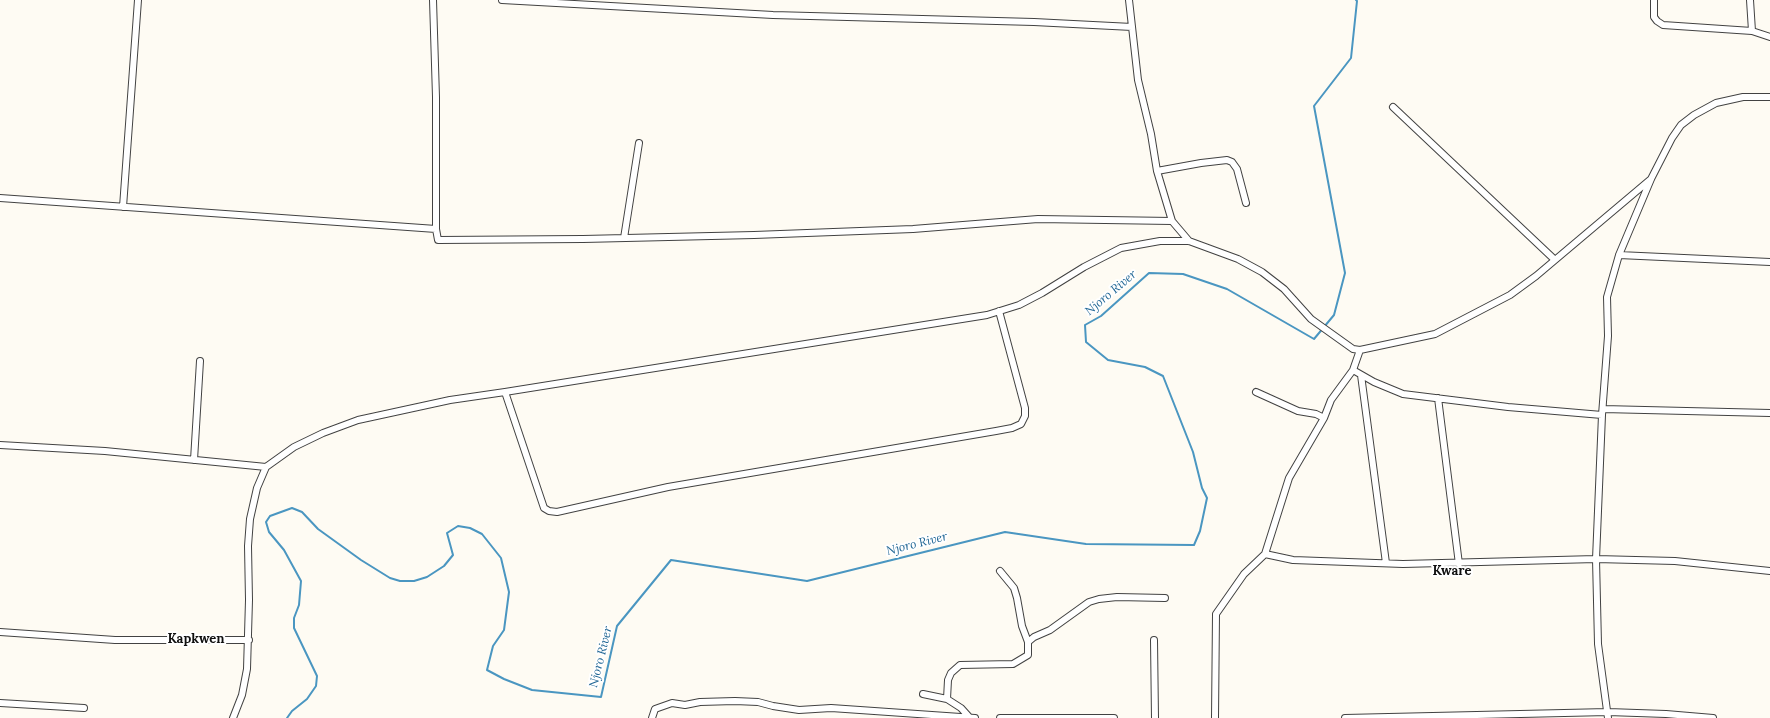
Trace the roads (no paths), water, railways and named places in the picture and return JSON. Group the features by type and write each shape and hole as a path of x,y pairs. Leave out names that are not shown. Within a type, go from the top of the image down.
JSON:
{"street":[{"path":"123,207 138,0"},
{"path":"433,0 436,97 436,229 438,240 624,238 913,229 1038,219 1172,221"},
{"path":"502,0 773,15 1132,26"},
{"path":"1129,0 1138,80 1151,134 1157,171 1172,221 1190,241"},
{"path":"1654,0 1654,17 1663,25 1752,31 1768,36"},
{"path":"1750,0 1752,31"},
{"path":"1608,715 1598,644 1596,559 1608,336 1607,297 1619,255 1652,179 1672,138 1684,122 1716,103 1743,97 1770,97"},
{"path":"1393,107 1555,260"},
{"path":"624,238 639,143"},
{"path":"1157,171 1227,160 1232,162 1237,170 1246,203"},
{"path":"233,718 242,695 247,669 249,640 248,546 250,519 257,488 266,467 294,447 323,433 358,420 450,400 987,315 1019,305 1042,293 1084,267 1121,248 1160,241 1190,241 1238,259 1262,272 1284,289 1312,319 1353,349 1360,350 1435,334 1510,295 1555,260 1652,179"},
{"path":"0,198 436,229"},
{"path":"1619,255 1770,262"},
{"path":"505,392 544,508 549,511 557,512 668,487 996,432 1017,426 1021,424 1023,420 1025,408 999,311"},
{"path":"1215,718 1216,614 1244,574 1265,554 1289,478 1324,418 1331,400 1353,370 1360,350"},
{"path":"194,460 200,361"},
{"path":"1353,370 1403,394 1508,407 1603,412 1770,413"},
{"path":"1361,375 1386,563"},
{"path":"1256,392 1298,411 1316,414 1324,418"},
{"path":"1438,398 1459,564"},
{"path":"0,445 105,451 266,467"},
{"path":"1265,554 1293,560 1386,563 1459,564 1596,559 1675,561 1770,571"},
{"path":"947,699 948,680 956,667 965,664 1013,664 1028,655 1028,642 1022,626 1020,607 1014,588 1000,571"},
{"path":"1028,642 1034,637 1050,630 1089,602 1117,597 1165,598"},
{"path":"0,632 115,640 249,640"},
{"path":"1154,640 1156,718"},
{"path":"923,694 947,699 961,708 970,718"},
{"path":"652,718 655,709 663,705 672,703 686,705 720,701 758,702 800,710 832,708 975,718"},
{"path":"0,703 84,708"},
{"path":"1345,718 1666,714 1713,718"},
{"path":"1000,718 1114,718"}],"waterway":[{"name":"Njoro River","path":"287,718 292,711 307,699 316,686 317,676 294,628 294,618 299,605 301,581 284,550 269,532 266,522 270,516 292,508 302,512 318,529 361,560 390,578 400,581 414,581 427,577 444,566 453,555 447,533 458,526 470,528 482,534 501,558 509,592 504,630 493,646 487,670 504,679 532,690 601,697 617,626 671,560 807,581 1005,532 1086,544 1194,545 1200,531 1207,498 1202,488 1193,452 1163,376 1145,367 1108,360 1086,342 1085,325 1101,316 1149,273 1183,274 1227,289 1314,339 1334,315 1345,273 1314,106 1351,58 1356,0"}],"district":[{"name":"Kware","path":"1452,571"},
{"name":"Kapkwen","path":"196,639"}]}
